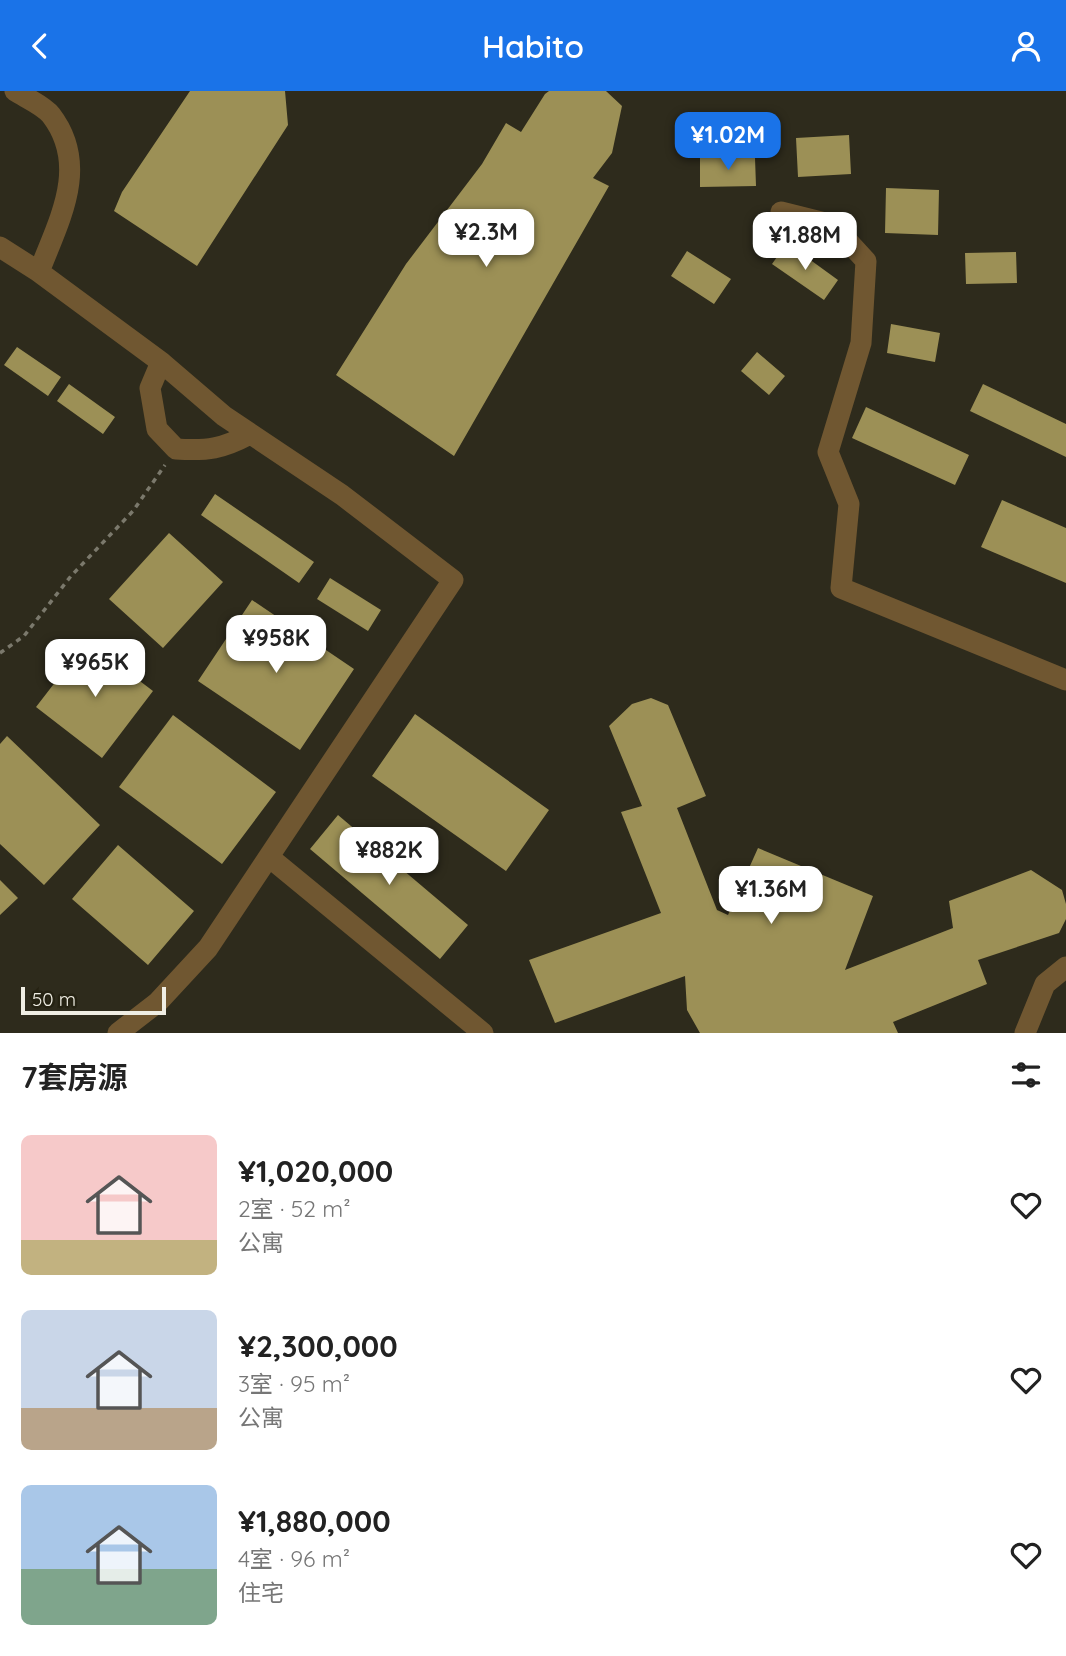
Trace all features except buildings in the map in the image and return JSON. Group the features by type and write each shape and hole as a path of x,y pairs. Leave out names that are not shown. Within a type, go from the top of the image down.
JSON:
{"street":[{"path":"15,91 50,113 69,145 69,191 39,272"},
{"path":"780,212 834,225 866,261 861,343 828,452 849,504 841,588 1066,680"},
{"path":"0,247 39,272 161,362 224,416 342,495 453,580 208,948 158,1002 118,1033"},
{"path":"161,362 150,389 157,429 176,449 225,447 250,434"},
{"path":"269,857 483,1033"},
{"path":"1026,1033 1045,984 1066,967"}],"path":[{"path":"0,653 24,636 71,576 133,511 176,449"}]}
